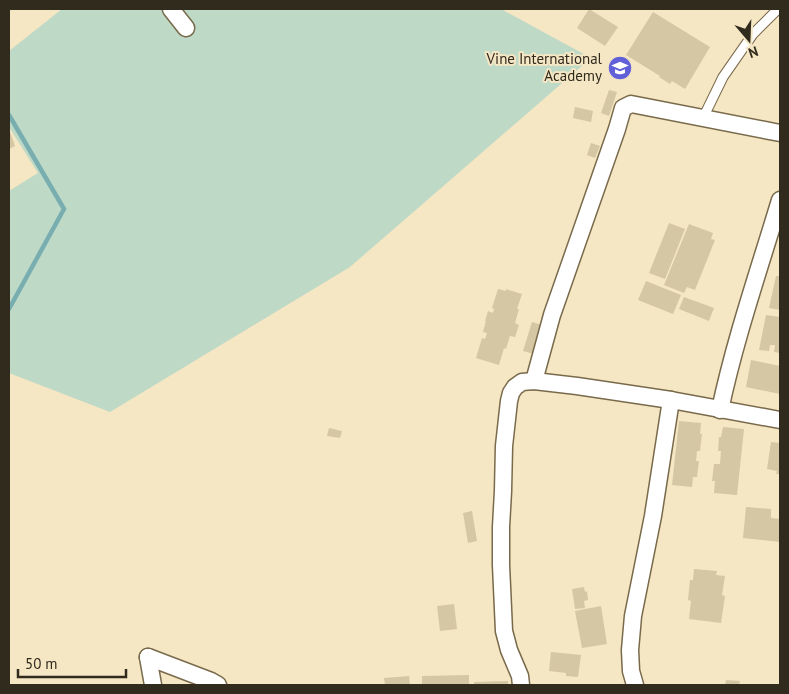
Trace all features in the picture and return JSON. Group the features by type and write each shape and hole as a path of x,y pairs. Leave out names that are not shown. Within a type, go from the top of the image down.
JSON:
{"street":[{"path":"171,9 186,28"},
{"path":"534,381 552,315 612,146 623,108 631,104 780,133"},
{"path":"720,410 740,332 780,200"},
{"path":"521,685 520,676 509,650 504,631 500,526 504,446 509,401 515,387 522,382 534,381 578,386 671,400 780,420"},
{"path":"635,685 631,671 630,650 633,616 653,516 671,400"},
{"path":"153,685 148,657 218,685"}],"lane":[{"path":"703,118 723,77 753,34 778,9"}],"green space":[{"path":"62,9 501,9 591,58 350,267 110,412 9,373 9,191 38,173 9,127 9,51"}],"building":[{"path":"589,9 618,27 605,46 577,28"},
{"path":"653,12 710,47 685,89 672,81 670,84 626,55"},
{"path":"609,90 617,92 609,116 601,113"},
{"path":"575,107 593,111 591,122 573,118"},
{"path":"9,129 15,146 9,149"},
{"path":"591,143 600,146 595,158 587,155"},
{"path":"669,223 685,229 665,279 649,273"},
{"path":"689,224 713,233 711,239 715,240 695,290 687,287 684,293 664,285"},
{"path":"776,276 780,276 780,310 769,308"},
{"path":"646,281 681,295 673,314 638,300"},
{"path":"498,289 506,291 506,289 522,294 515,323 519,325 515,337 510,336 506,349 504,348 499,365 476,358 482,338 485,339 487,333 483,332 485,321 488,311 493,313 494,309 492,308"},
{"path":"684,297 714,308 709,321 679,309"},
{"path":"766,315 780,317 780,353 774,352 775,345 770,345 769,351 759,350"},
{"path":"532,322 542,325 534,354 523,351"},
{"path":"751,360 780,366 780,394 746,387"},
{"path":"679,421 701,423 700,451 697,451 696,461 699,461 697,477 693,477 692,487 672,485"},
{"path":"723,427 744,429 737,495 714,493 715,481 712,481 714,464 720,464 721,451 718,451 719,437 721,437"},
{"path":"329,428 342,431 340,438 327,436"},
{"path":"771,442 780,443 780,474 776,474 777,471 767,469"},
{"path":"746,507 771,509 771,518 780,519 780,542 743,538"},
{"path":"472,511 477,541 468,543 463,513"},
{"path":"694,569 717,571 716,575 725,576 722,595 725,596 721,623 689,619 691,601 688,600 690,580 693,580"},
{"path":"584,587 585,592 587,591 588,600 584,601 585,608 575,609 572,589"},
{"path":"454,604 457,629 440,631 437,606"},
{"path":"601,606 607,644 582,648 575,611"},
{"path":"551,652 581,655 578,677 549,671"},
{"path":"469,675 469,685 422,685 422,676"},
{"path":"409,676 410,685 385,685 384,678"},
{"path":"726,680 740,681 739,685 725,685"},
{"path":"508,681 508,685 474,685 474,682"}],"waterway":[{"path":"9,115 64,209 9,309"}],"place":[{"name":"Vine International Academy","path":"620,68"}]}
